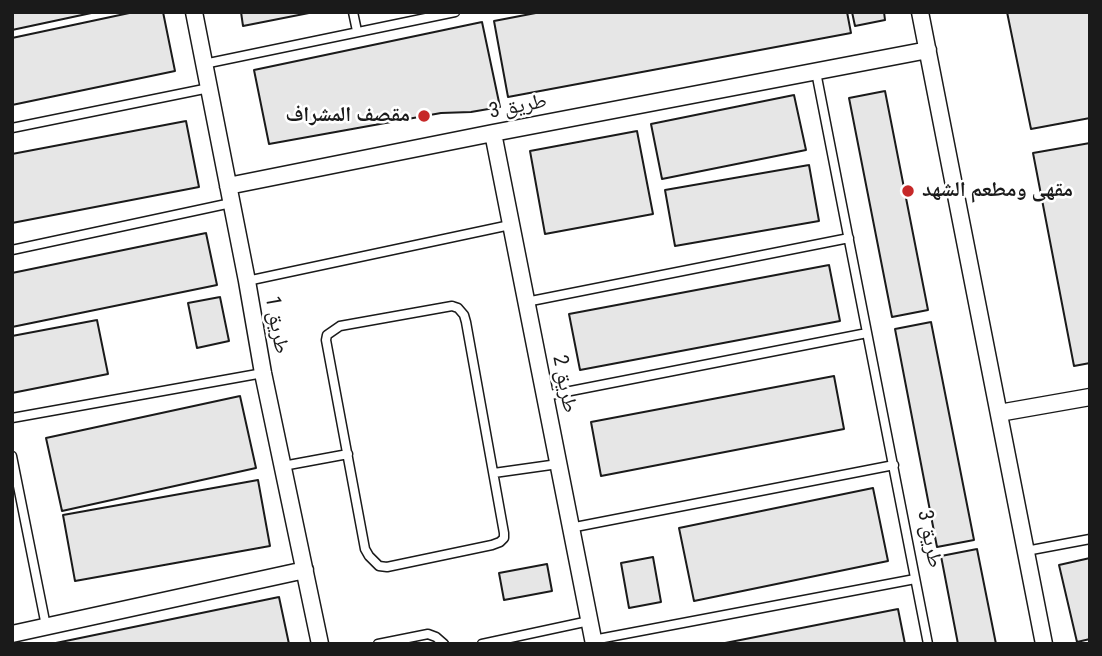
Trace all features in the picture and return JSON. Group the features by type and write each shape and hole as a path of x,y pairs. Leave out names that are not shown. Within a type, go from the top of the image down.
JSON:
{"street":[{"name":"طريق 1","path":"194,12 263,373 320,644"},
{"path":"920,12 1044,644"},
{"name":"طريق 3","path":"228,186 928,50"},
{"name":"طريق 2","path":"493,133 594,642"},
{"path":"999,413 1090,397"},
{"path":"12,634 305,570"}],"lane":[{"path":"353,12 357,31"},
{"path":"204,64 455,12"},
{"name":"طريق 3","path":"816,72 928,644"},
{"path":"12,128 209,88"},
{"path":"12,250 231,203"},
{"path":"247,281 510,225"},
{"path":"526,302 849,238"},
{"path":"452,306 458,309 464,314 466,322 494,473 504,533 500,542 387,567 379,566 365,548 327,335 340,326 452,306"},
{"path":"545,396 867,333"},
{"path":"12,418 263,373"},
{"path":"283,466 348,454"},
{"path":"12,456 46,626"},
{"path":"494,473 558,464"},
{"path":"570,528 894,465"},
{"path":"1026,551 1090,539"},
{"path":"594,642 915,579"},
{"path":"482,644 589,621"},
{"path":"378,644 428,634 444,644"}],"building":[{"path":"12,12 96,12 12,30"},
{"path":"134,12 163,12 175,71 12,105 12,38"},
{"path":"241,12 314,12 243,26"},
{"path":"541,12 847,12 851,33 508,97 494,21"},
{"path":"852,12 884,12 885,20 855,26"},
{"path":"1007,12 1090,12 1090,118 1031,129"},
{"path":"482,22 500,107 441,113 269,144 254,70"},
{"path":"885,91 928,310 892,317 849,98"},
{"path":"794,95 806,150 662,179 651,124"},
{"path":"186,121 199,187 12,223 12,154"},
{"path":"637,131 653,214 545,234 530,151"},
{"path":"1090,143 1090,363 1074,366 1033,153"},
{"path":"809,165 819,221 675,246 665,190"},
{"path":"206,233 217,285 12,327 12,273"},
{"path":"829,265 840,321 580,370 569,314"},
{"path":"220,297 229,341 197,348 188,303"},
{"path":"97,320 108,374 12,393 12,336"},
{"path":"931,322 974,540 937,547 895,329"},
{"path":"834,376 844,429 601,476 591,422"},
{"path":"240,396 256,468 62,511 46,438"},
{"path":"258,480 270,546 75,581 63,515"},
{"path":"873,488 888,561 694,601 679,528"},
{"path":"977,549 996,644 958,644 941,556"},
{"path":"653,557 661,602 629,608 621,563"},
{"path":"1090,558 1090,639 1077,642 1059,565"},
{"path":"547,564 552,591 504,600 499,573"},
{"path":"279,597 289,644 51,644"},
{"path":"898,609 905,644 720,644"}],"place":[{"name":"مقصف المشراف","path":"424,116"},
{"name":"مقهى ومطعم الشهد","path":"908,191"}]}
